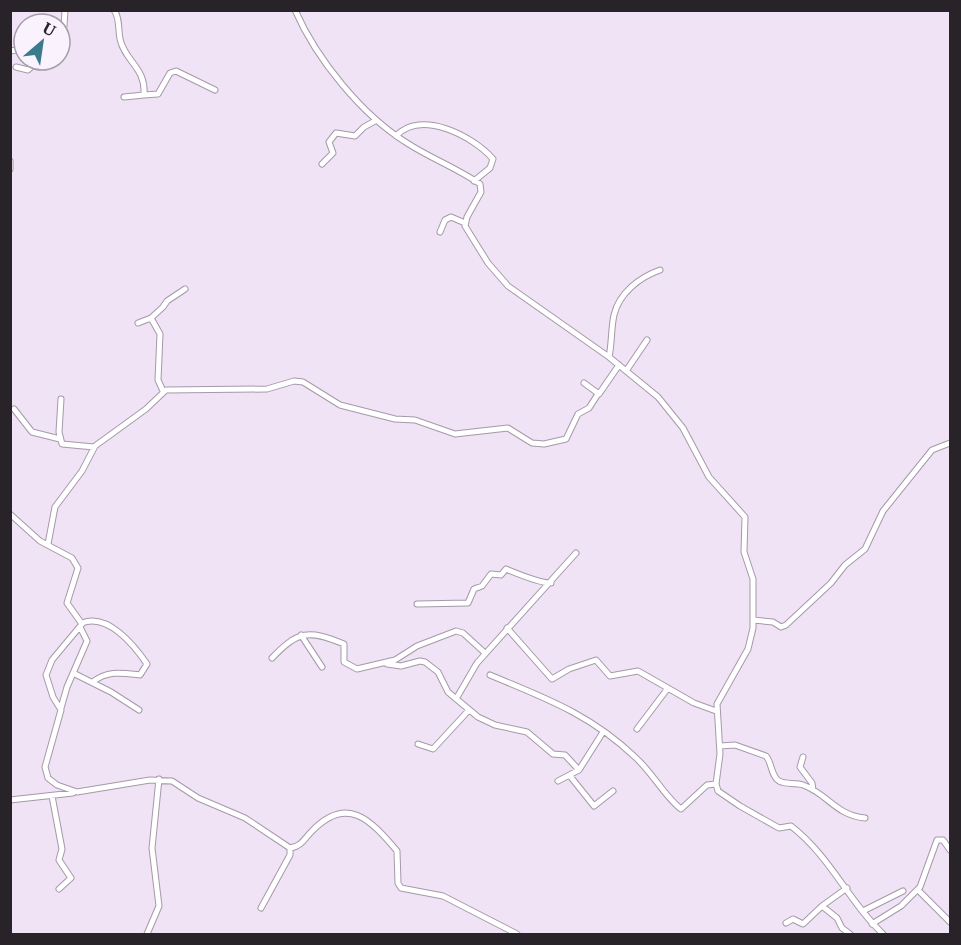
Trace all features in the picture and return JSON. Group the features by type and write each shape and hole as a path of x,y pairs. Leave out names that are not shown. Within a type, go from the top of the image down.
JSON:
{"street":[{"path":"114,10 118,15 120,42 144,77 144,94"},
{"path":"295,10 310,40 375,121 396,136 480,184 481,192 465,224"},
{"path":"124,97 158,94 170,73 176,71 214,90"},
{"path":"322,164 333,153 329,142 336,133 355,136 364,126 375,121"},
{"path":"396,136 406,126 417,125 433,126 466,138 493,159 490,168 474,180"},
{"path":"10,161 10,169"},
{"path":"440,232 445,220 451,217 465,224 488,263 508,286 609,357 665,405 687,433 710,477 745,517 744,552 753,579 753,620 748,649 723,692 716,711 720,746 716,784 718,791 779,828 791,826 799,832 831,865 872,924 883,934"},
{"path":"609,357 614,312 633,286 660,270"},
{"path":"138,323 150,318 163,308 166,301 185,289"},
{"path":"150,318 160,334 158,380 163,391"},
{"path":"626,371 647,340"},
{"path":"48,544 55,507 82,471 94,447 146,409 163,391 217,387 267,388 294,381 303,382 340,405 395,419 415,420 455,434 508,428 528,442 544,444 566,439 578,414 590,408 619,365"},
{"path":"584,383 598,394"},
{"path":"60,440 61,399"},
{"path":"14,409 32,432 60,440 65,446 94,447"},
{"path":"753,620 773,622 781,627 786,625 831,583 845,565 865,549 883,511 932,450 951,443"},
{"path":"10,514 40,540 72,558 78,568 67,603 81,625 87,641 61,708 46,772 48,778 62,788 77,792"},
{"path":"456,699 485,653 576,553"},
{"path":"417,604 468,603 474,588 482,586 490,574 501,575 506,569 530,576 539,583 550,583"},
{"path":"61,708 46,682 47,668 81,625 97,621 118,632 147,664 140,675 113,673 93,682"},
{"path":"507,628 552,679 569,669 596,660 610,676 636,671 694,703 716,711"},
{"path":"272,658 286,643 301,635 344,644 344,662 357,669 384,663 456,631 463,633 485,653"},
{"path":"301,635 322,667"},
{"path":"384,663 401,666 420,661 426,662 438,672 448,692 469,710 495,725 527,732 553,754 565,755 579,770"},
{"path":"73,673 93,682 139,710"},
{"path":"490,675 564,705 603,732 652,773 681,809 707,785 716,784"},
{"path":"637,729 668,688"},
{"path":"418,744 433,749 469,710"},
{"path":"558,781 579,770 603,732"},
{"path":"720,746 735,745 766,756 777,779 802,784 829,804 853,817 865,818"},
{"path":"803,757 801,767 812,783 813,790"},
{"path":"570,776 594,806 613,791"},
{"path":"147,934 159,906 152,848 159,779"},
{"path":"10,800 52,796 159,779 172,781 198,798 246,818 279,843 290,848 300,845 325,818 338,812 350,812 379,832 397,851 398,883 401,888 443,896 517,934"},
{"path":"52,796 62,849 59,860 71,878 59,889"},
{"path":"872,924 901,906 918,890 925,879 937,840 943,840 951,850"},
{"path":"261,908 290,855 290,848"},
{"path":"786,923 793,919 803,924 822,906 847,888"},
{"path":"918,890 951,922"},
{"path":"863,911 903,891"},
{"path":"822,906 837,918 842,928 850,934"}]}
